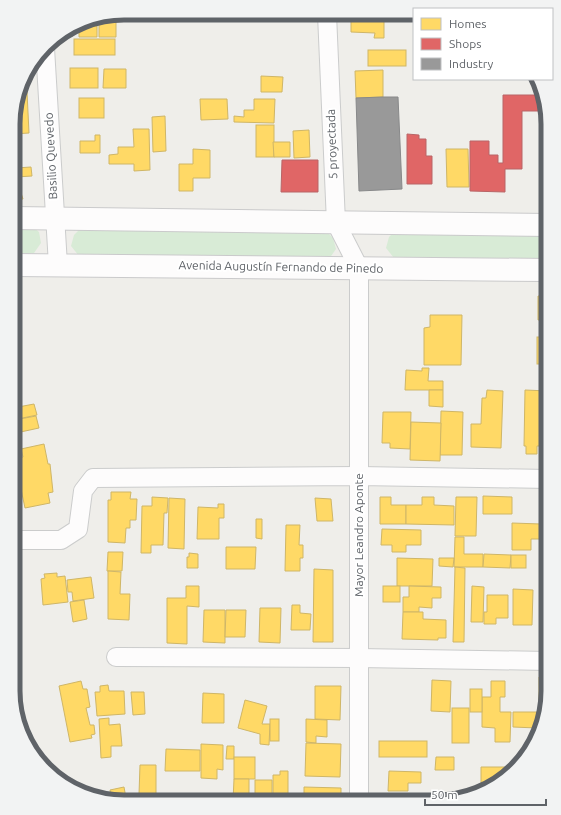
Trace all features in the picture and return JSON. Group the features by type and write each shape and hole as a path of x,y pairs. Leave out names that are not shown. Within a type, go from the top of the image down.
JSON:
{"street":[{"name":"5 proyectada","path":"327,20 336,223 359,268"},
{"name":"Basilio Quevedo","path":"45,56 58,265"},
{"path":"20,218 541,225"},
{"name":"Avenida Augustín Fernando de Pinedo","path":"20,265 541,270"},
{"name":"Mayor Leandro Aponte","path":"359,268 359,795"},
{"path":"20,540 62,540 78,529 83,491 93,478 359,476 541,479"},
{"path":"116,657 359,658 541,661"}],"green space":[{"path":"20,227 34,228 39,232 41,243 34,253 20,253"},
{"path":"79,230 329,234 333,238 336,249 329,259 79,256 71,246 74,235"},
{"path":"394,232 541,235 541,261 394,258 386,248 389,237"}],"building: Homes":[{"path":"351,20 384,20 384,38 374,38 375,33 351,32"},
{"path":"116,21 116,37 99,37 99,23"},
{"path":"97,24 97,37 79,37 79,30"},
{"path":"74,39 115,39 115,55 74,55"},
{"path":"368,50 406,50 406,66 368,66"},
{"path":"70,68 98,68 98,88 70,88"},
{"path":"104,69 126,69 126,88 103,88"},
{"path":"383,70 383,97 356,98 355,71"},
{"path":"261,76 283,77 282,92 261,92"},
{"path":"26,92 27,92 29,133 20,134 21,111"},
{"path":"79,98 104,98 104,118 79,118"},
{"path":"200,99 227,99 228,119 201,120"},
{"path":"254,99 275,99 274,123 234,122 234,116 244,117 244,110 254,110"},
{"path":"165,116 166,151 153,152 152,117"},
{"path":"256,125 274,125 274,157 256,157"},
{"path":"133,129 149,129 150,170 134,171 134,164 109,164 109,155 118,154 118,147 134,147"},
{"path":"309,130 310,157 294,158 293,131"},
{"path":"95,135 100,135 100,153 80,153 80,141 95,141"},
{"path":"273,142 290,142 290,157 274,157"},
{"path":"193,149 210,150 210,178 193,178 193,191 179,191 179,164 193,164"},
{"path":"446,149 468,149 469,187 447,187"},
{"path":"31,167 32,176 20,177 20,168"},
{"path":"20,190 23,199 20,199"},
{"path":"538,296 541,296 541,320 538,320"},
{"path":"430,315 462,315 461,365 424,365 424,328 430,327"},
{"path":"537,337 541,337 541,364 537,364"},
{"path":"422,368 429,368 428,381 443,381 443,390 405,390 406,370 422,371"},
{"path":"429,390 443,390 443,407 429,406"},
{"path":"487,390 503,391 501,448 471,447 471,424 481,424 482,398 486,398"},
{"path":"525,390 541,391 541,446 537,446 537,454 526,454 526,446 524,446"},
{"path":"34,404 37,415 20,419 20,407"},
{"path":"441,411 463,412 462,455 440,455"},
{"path":"383,412 411,412 410,449 390,448 390,443 382,443"},
{"path":"36,416 39,428 20,432 20,419"},
{"path":"411,422 441,423 440,461 410,460"},
{"path":"44,444 48,464 50,464 53,492 48,493 50,503 25,508 20,484 20,458 23,457 21,449"},
{"path":"111,492 131,492 130,499 137,499 136,520 130,520 130,528 126,528 125,543 108,542 108,500 111,500"},
{"path":"483,496 512,497 512,514 483,514"},
{"path":"152,497 168,498 167,513 164,513 163,545 151,545 151,553 141,553 142,506 152,506"},
{"path":"380,497 391,497 391,505 406,505 406,524 380,524"},
{"path":"422,497 434,497 434,505 454,506 454,525 406,524 406,505 422,505"},
{"path":"456,497 477,497 476,536 455,536"},
{"path":"169,498 185,499 184,549 168,548"},
{"path":"315,498 331,499 333,521 317,521"},
{"path":"218,504 224,504 224,518 219,518 219,539 197,539 198,507 218,508"},
{"path":"256,519 262,519 262,539 256,538"},
{"path":"512,523 541,524 540,539 531,539 531,550 512,550"},
{"path":"286,525 300,525 299,545 303,545 303,558 300,558 300,571 285,571"},
{"path":"382,529 421,530 421,545 406,545 406,552 392,552 392,545 381,545"},
{"path":"455,537 464,537 464,554 483,554 483,567 454,567"},
{"path":"226,547 256,547 255,569 226,569"},
{"path":"108,552 123,552 122,571 107,571"},
{"path":"189,553 198,554 198,568 187,568 187,557 189,557"},
{"path":"484,554 511,555 510,568 483,567"},
{"path":"511,555 526,555 526,568 511,568"},
{"path":"397,558 433,559 432,586 397,586"},
{"path":"439,558 454,558 453,567 439,566"},
{"path":"540,559 541,559 541,577"},
{"path":"455,567 465,568 464,642 453,642"},
{"path":"314,569 333,570 333,642 313,642"},
{"path":"108,571 121,572 120,594 130,594 129,620 108,619"},
{"path":"57,573 57,577 65,576 68,602 43,605 41,579 45,578 44,574"},
{"path":"91,577 94,598 73,601 72,592 68,592 67,580"},
{"path":"186,586 199,586 199,607 187,606 187,644 167,643 167,598 186,598"},
{"path":"383,586 400,586 400,602 383,602"},
{"path":"409,586 441,587 441,598 432,598 432,608 419,607 419,612 403,612 403,597 409,597"},
{"path":"472,586 484,587 483,622 471,622"},
{"path":"513,589 533,590 532,625 513,625"},
{"path":"487,595 508,595 508,618 496,618 496,624 484,624 484,612 487,612"},
{"path":"84,600 87,619 73,622 70,602"},
{"path":"292,605 300,605 300,613 311,614 310,630 291,630"},
{"path":"260,608 281,608 280,643 259,642"},
{"path":"204,610 225,610 225,643 203,642"},
{"path":"226,610 246,610 245,637 225,637"},
{"path":"403,612 423,612 423,619 446,620 446,638 438,638 438,640 402,639"},
{"path":"539,677 541,677 541,698 539,707"},
{"path":"432,680 451,681 450,712 431,711"},
{"path":"81,681 83,689 87,689 90,707 86,708 90,725 94,725 95,734 91,735 92,738 70,742 59,686"},
{"path":"491,681 505,681 505,697 500,697 500,712 511,712 510,742 495,742 495,728 482,727 482,697 491,697"},
{"path":"108,685 109,691 124,691 125,714 97,716 95,692 100,692 100,686"},
{"path":"315,686 341,686 340,720 315,719"},
{"path":"470,689 482,689 482,712 470,712"},
{"path":"131,692 144,692 145,714 133,715"},
{"path":"203,693 224,694 224,723 202,723"},
{"path":"245,700 267,706 262,724 270,724 269,745 260,744 260,734 238,728"},
{"path":"452,708 469,708 469,743 452,743"},
{"path":"513,712 537,712 534,728 513,727"},
{"path":"109,718 109,725 120,724 122,746 111,746 111,757 101,758 99,719"},
{"path":"270,719 279,719 279,741 270,741"},
{"path":"306,719 327,720 327,737 316,736 316,743 306,742"},
{"path":"379,741 427,741 427,757 379,757"},
{"path":"306,743 341,744 340,777 305,776"},
{"path":"201,744 223,745 223,770 217,769 217,779 201,778"},
{"path":"227,746 234,746 234,759 226,759"},
{"path":"166,749 200,750 200,771 165,771"},
{"path":"234,757 255,757 255,779 234,779"},
{"path":"436,757 454,757 454,770 435,770"},
{"path":"140,765 156,765 156,794 139,794"},
{"path":"481,767 508,767 495,777 481,785"},
{"path":"280,771 288,771 288,795 273,795 273,775 280,775"},
{"path":"389,771 421,772 421,783 408,783 408,791 388,791"},
{"path":"234,779 249,779 249,795 233,795"},
{"path":"255,780 272,780 272,795 255,795"},
{"path":"124,787 125,795 111,794 110,790"},
{"path":"304,787 341,788 341,795 304,795"}],"building: Shops":[{"path":"503,95 536,95 539,111 522,111 522,169 505,169 505,192 470,191 470,141 489,141 489,155 498,155 498,163 503,163"},
{"path":"407,134 419,135 419,139 426,139 426,156 432,156 432,184 407,184"},
{"path":"282,160 318,160 318,192 281,192"}],"building: Industry":[{"path":"398,97 402,189 359,191 356,98"}]}
